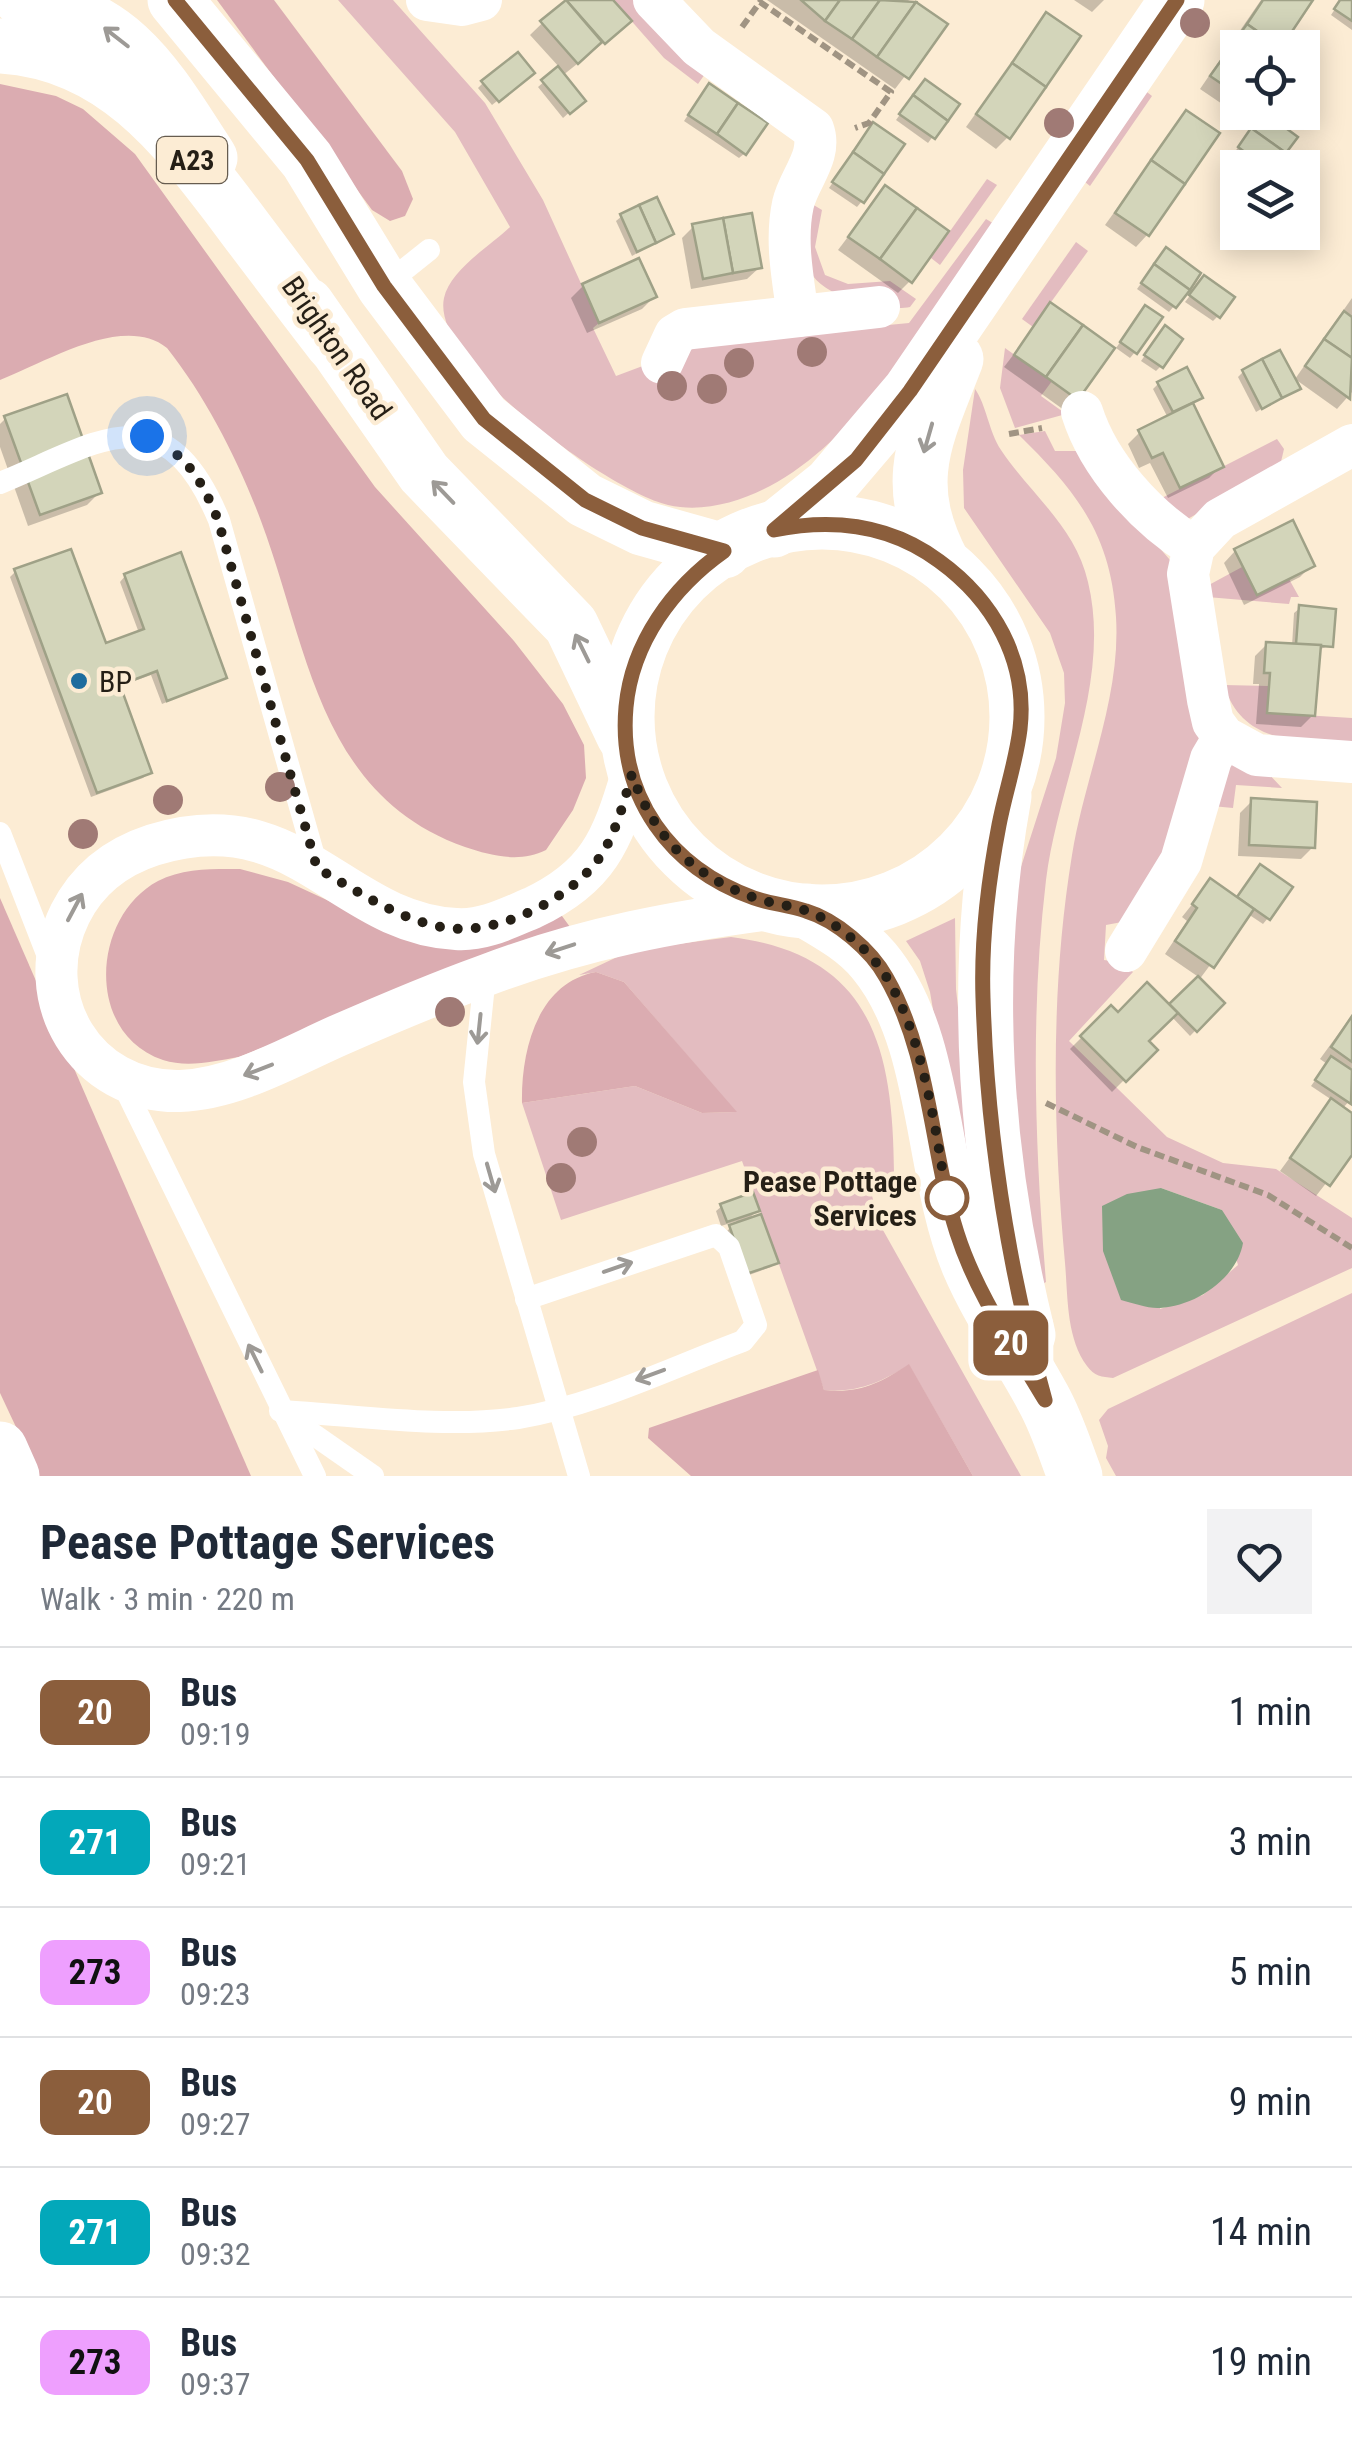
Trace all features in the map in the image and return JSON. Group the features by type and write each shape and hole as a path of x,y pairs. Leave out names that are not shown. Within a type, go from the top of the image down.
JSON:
{"main road":[{"name":"Brighton Road","path":"22,0 86,17 111,32 148,65 333,344 424,473 571,626 628,755 647,816 685,860 729,887 796,909"},
{"path":"175,0 307,160 384,286 484,419 585,500 642,528 724,551"},
{"path":"774,530 856,460 987,282 1178,0"},
{"name":"A23","path":"0,46 72,60 117,84 148,109 188,153 333,344"},
{"path":"943,564 922,517 918,485 936,410 987,282"},
{"path":"628,755 627,695 651,630 690,578 724,551 774,530 832,523 874,529 912,543 943,564 991,612 1014,659 1021,725 1006,784 985,918 987,1072 1010,1260 1045,1400 1075,1476"},
{"path":"796,909 854,908 922,878 970,837 1006,784"},
{"path":"796,909 855,941 872,958 894,992 917,1056 957,1233 982,1292 1045,1400"},
{"path":"0,1449 12,1476"}],"street":[{"path":"427,0 462,5 481,0"},
{"path":"654,0 717,60 803,120 818,141 794,198 789,225 798,316"},
{"path":"662,363 675,335 686,328 879,308"},
{"path":"1082,412 1098,448 1148,513 1194,548"},
{"path":"1352,445 1220,519 1194,548 1188,574 1208,700 1224,737 1256,755 1352,762"},
{"path":"1126,950 1182,861 1211,759 1224,737"},
{"path":"628,755 609,842 590,870 560,894 490,925 455,930 417,920 278,848 237,836 196,836 137,851 116,862 82,892 60,935 54,972 72,1035 96,1065 121,1080 162,1090 212,1087 485,975 614,934 796,909"}],"lane":[{"path":"384,286 429,250"},
{"path":"0,483 104,440 134,435 171,448 193,468 218,520 317,868"},
{"path":"0,833 54,972"},
{"path":"485,975 474,1082 479,1122 579,1476"},
{"path":"121,1080 315,1476"},
{"path":"280,1411 505,1420 558,1409 750,1338 754,1317 729,1246 716,1235 526,1299"},
{"path":"280,1411 373,1476"}],"path":[{"path":"717,60 760,2 891,92 869,123 818,141"},
{"path":"1046,1104 1138,1147 1268,1195 1352,1248"}],"shaded area":[{"path":"217,0 274,0 402,171 413,199 405,216 390,221 372,210"},
{"path":"338,0 393,0 485,103 543,200 599,323 593,328 616,376 704,343 909,323 986,219 996,225 895,369 837,436 804,464 746,497 707,507 668,505 641,495 568,451 494,389 465,356 447,325 444,298 462,268 510,227 455,132"},
{"path":"613,0 634,0 707,71 698,84 664,58"},
{"path":"0,84 56,96 83,109 135,154 375,487 514,641 563,704 584,745 586,778 573,810 546,850 516,857 465,847 416,823 378,792 348,754 307,665 243,476 208,409 167,348 149,339 107,338 0,380"},
{"path":"1143,89 1152,96 1090,186 1080,178"},
{"path":"987,179 997,185 940,265 931,258"},
{"path":"812,204 822,210 815,247 825,275 848,284 890,281 916,299 910,307 884,307 852,300 814,277 807,251"},
{"path":"1076,242 1088,251 1033,327 1022,319"},
{"path":"1005,348 1052,381 1041,396 1066,414 1015,428 1000,388"},
{"path":"975,389 1001,450 1073,544 1088,582 1094,619 1088,694 1052,843 1041,930 1036,1081 1046,1282 1041,1285 1011,1099 1010,972 1019,873 1056,758 1065,703 1064,673 1050,633 964,508 963,470"},
{"path":"1045,431 1055,451 1076,451 1170,560 1205,741 1168,845 1122,922 1106,925 1104,960 1120,962 1133,972 1069,1041 1167,1137 1223,1163 1276,1169 1352,1218 1352,1268 1113,1378 1090,1369 1080,1355 1072,1330 1058,1162 1056,1059 1065,906 1078,825 1108,707 1116,617 1107,561 1087,516 1058,475 1019,435","holes":["1161,1188 1222,1210 1238,1265 1203,1295 1160,1309"]},
{"path":"1277,439 1284,449 1280,466 1186,520 1156,501"},
{"path":"1242,567 1257,595 1289,579 1299,597 1291,597 1289,604 1207,597 1207,586"},
{"path":"1224,685 1269,686 1268,713 1352,718 1352,745 1293,740 1259,729 1244,719"},
{"path":"1230,764 1268,773 1282,788 1236,785 1233,808 1212,806"},
{"path":"240,869 288,882 342,907 562,916 570,927 239,1057 192,1064 163,1060 138,1046 120,1026 109,1001 106,974 120,920 136,898 158,881 198,870"},
{"path":"0,898 251,1476 39,1476 0,1393"},
{"path":"955,918 956,989 971,1128 964,1192 930,992 920,961 906,941"},
{"path":"731,937 778,947 816,964 844,987 865,1015 879,1048 892,1128 894,1173 868,1180 879,1223 1021,1476 973,1476 909,1365 869,1385 824,1390 742,1161 561,1220 522,1103 635,1086 702,1113 736,1112 624,982 596,972 579,975 632,950"},
{"path":"596,972 624,982 737,1112 702,1113 635,1086 522,1103 525,1062 536,1022 559,990"},
{"path":"1161,1188 1222,1210 1243,1243 1233,1268 1213,1288 1187,1302 1156,1308 1121,1300 1103,1251 1102,1206 1127,1194"},
{"path":"1352,1293 1352,1476 1116,1476 1106,1458 1108,1446 1099,1420 1108,1409"},
{"path":"909,1364 973,1476 691,1476 648,1438 649,1428 818,1370 824,1390 848,1390 879,1382"}],"building":[{"path":"566,0 613,0 632,21 605,44"},
{"path":"566,0 602,42 578,64 540,21"},
{"path":"801,0 840,0 825,21"},
{"path":"840,0 880,0 852,39 825,21"},
{"path":"880,0 916,2 877,57 852,39"},
{"path":"1263,0 1313,0 1293,30 1256,30 1247,24"},
{"path":"1340,0 1352,0 1352,21 1334,9"},
{"path":"916,2 948,24 909,79 877,57"},
{"path":"1046,12 1081,36 1046,87 1012,63"},
{"path":"518,52 535,73 499,102 481,81"},
{"path":"1220,62 1220,83 1210,76"},
{"path":"1012,63 1046,87 1010,139 976,114"},
{"path":"558,66 586,101 570,114 541,80"},
{"path":"925,79 960,104 948,121 913,95"},
{"path":"709,83 738,103 717,134 688,115"},
{"path":"913,95 948,121 935,139 899,114"},
{"path":"738,103 768,123 746,155 717,134"},
{"path":"1186,110 1220,133 1185,184 1151,160"},
{"path":"873,122 905,144 884,174 853,152"},
{"path":"1250,130 1254,130 1282,150 1242,150 1238,147"},
{"path":"1254,130 1288,130 1298,137 1288,150 1282,150"},
{"path":"853,152 884,174 864,203 832,182"},
{"path":"1151,160 1185,184 1149,236 1115,213"},
{"path":"885,185 917,208 880,259 848,237"},
{"path":"657,197 674,234 656,243 639,205"},
{"path":"639,205 656,243 637,252 620,214"},
{"path":"917,208 949,231 912,283 880,259"},
{"path":"752,213 762,268 733,273 723,218"},
{"path":"723,218 733,273 703,279 692,224"},
{"path":"1166,247 1201,273 1190,290 1154,264"},
{"path":"639,258 657,297 599,323 582,284"},
{"path":"1154,264 1190,290 1176,308 1141,283"},
{"path":"1204,275 1235,297 1220,318 1189,295"},
{"path":"1050,302 1083,325 1046,377 1014,355"},
{"path":"1145,305 1163,317 1137,354 1120,342"},
{"path":"1344,311 1352,317 1352,358 1324,339"},
{"path":"1083,325 1115,348 1078,400 1046,377"},
{"path":"1165,325 1183,339 1163,368 1144,355"},
{"path":"1324,339 1352,358 1350,399 1305,366"},
{"path":"1280,350 1301,389 1282,398 1262,359"},
{"path":"1262,359 1282,398 1262,409 1242,370"},
{"path":"1187,367 1203,398 1173,412 1157,382"},
{"path":"67,394 102,493 40,515 4,416"},
{"path":"1193,403 1224,467 1180,488 1163,453 1152,458 1138,430"},
{"path":"1293,520 1315,566 1257,595 1234,549"},
{"path":"71,549 106,643 144,629 124,574 181,552 227,678 167,701 157,671 120,685 152,773 97,793 14,569"},
{"path":"1299,605 1336,609 1333,647 1296,644"},
{"path":"1266,642 1321,645 1315,716 1267,713 1270,673 1264,673"},
{"path":"1251,798 1317,802 1315,848 1249,845"},
{"path":"1260,864 1293,887 1270,920 1237,897"},
{"path":"1210,878 1254,909 1214,968 1175,941 1197,908 1192,904"},
{"path":"1198,976 1225,1003 1197,1032 1169,1004"},
{"path":"1147,982 1178,1013 1149,1041 1158,1050 1126,1082 1080,1036 1111,1005 1118,1012"},
{"path":"1352,1016 1352,1062 1331,1047"},
{"path":"1331,1056 1352,1070 1351,1104 1315,1080"},
{"path":"1331,1098 1352,1113 1352,1155 1330,1186 1290,1158"},
{"path":"753,1192 760,1211 727,1222 720,1204"},
{"path":"761,1214 779,1263 746,1274 729,1225"}],"bus line":[{"name":"20","path":"175,0 307,160 384,286 484,419 585,500 642,528 724,551 690,578 662,610 641,652 627,695 624,736 647,816 668,844 706,875 754,898 807,911 855,941 885,974 917,1056 947,1197 968,1264 1045,1400 1010,1260 998,1192 983,996 990,881 1006,784 1021,725 1014,659 1001,626 976,594 912,543 874,529 832,523 774,530 856,460 910,391 1177,0"}],"place":[{"name":"BP","path":"79,681"},
{"name":"Pease Pottage Services","path":"947,1198"}],"route":[{"path":"147,436 171,448 193,468 218,520 317,868 417,920 455,930 490,925 560,894 590,870 609,842 632,774 647,816 685,860 706,875 754,898 807,911 855,941 885,974 917,1056 947,1198"}]}
